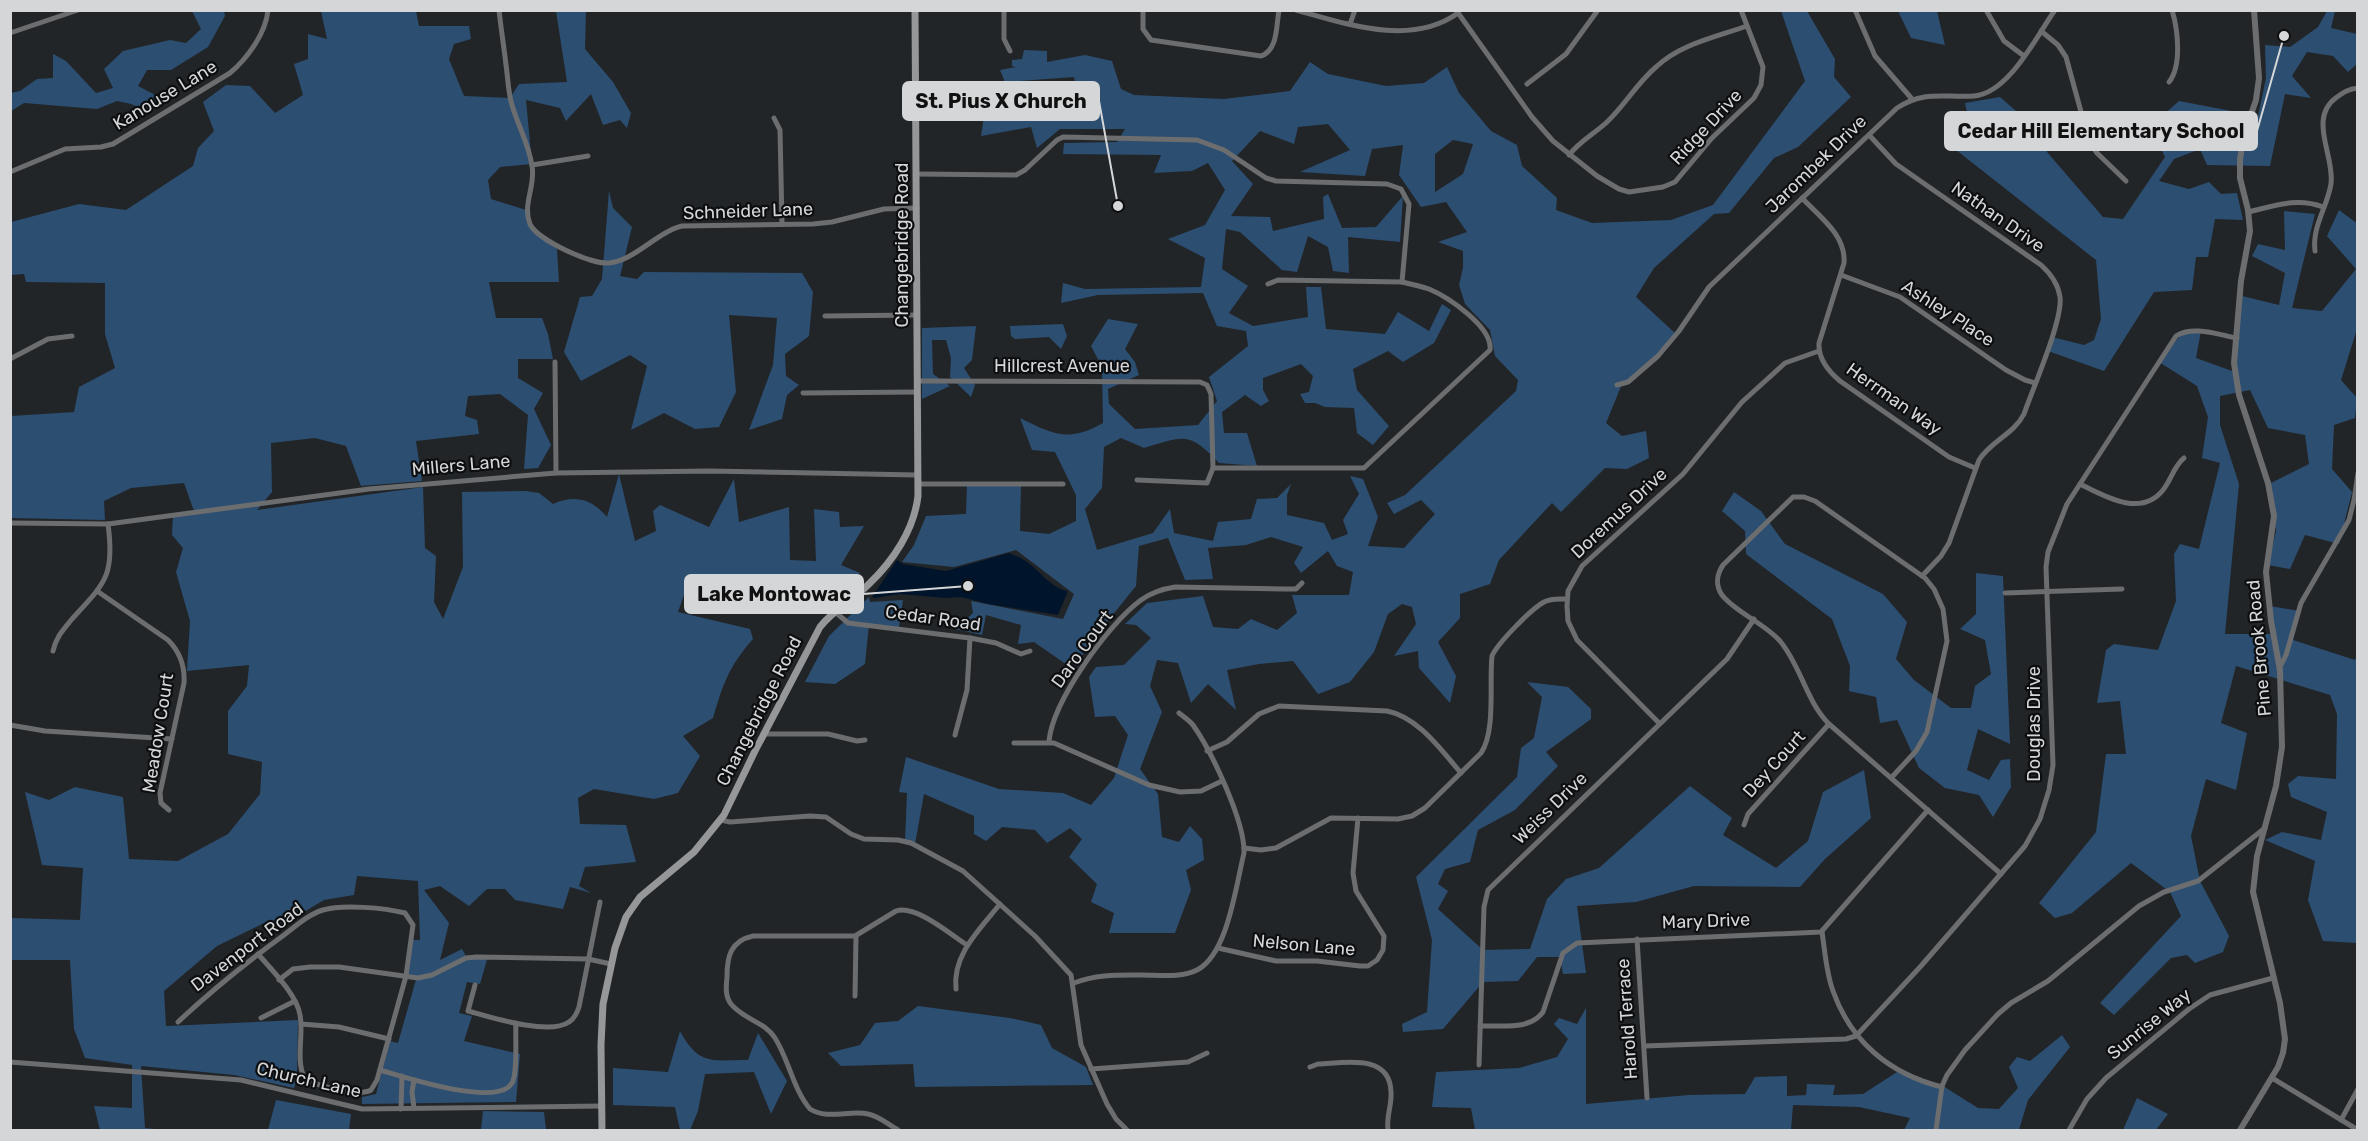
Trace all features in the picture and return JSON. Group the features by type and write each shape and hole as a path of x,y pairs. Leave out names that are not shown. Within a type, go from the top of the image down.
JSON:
{"main road":[{"name":"Changebridge Road","path":"602,1131 601,1022 611,964 623,924 633,905 689,857 721,820 812,639 834,611 869,584 905,537 914,518 918,484 915,10"}],"street":[{"path":"10,33 78,10"},
{"name":"Kanouse Lane","path":"10,172 64,149 95,148 112,144 230,73 246,57 262,31 268,10"},
{"name":"Schneider Lane","path":"499,10 511,104 526,141 532,165 527,209 531,227 544,238 588,261 606,264 617,262 682,226 832,222 884,209 917,208"},
{"path":"1004,10 1004,39 1010,51"},
{"path":"1143,10 1143,29 1151,40 1261,57 1268,54 1274,45 1279,10"},
{"path":"1296,10 1350,24 1388,30 1435,27 1457,12"},
{"path":"1350,24 1355,10"},
{"path":"1527,84 1566,54 1598,10"},
{"name":"Ridge Drive","path":"1457,12 1532,117 1569,155 1597,176 1625,192 1663,187 1675,182 1712,138 1749,104 1758,92 1763,78 1763,67 1741,10"},
{"path":"1856,10 1875,56 1912,99"},
{"path":"1986,10 2004,40 2024,56"},
{"name":"Jarombek Drive","path":"1617,385 1628,382 1658,356 1679,331 1709,287 1897,108 1912,99 1930,95 1974,96 1988,93 2003,82 2024,56 2055,10"},
{"path":"2169,82 2178,61 2172,10"},
{"name":"Pine Brook Road","path":"2240,1131 2272,1078 2283,1053 2285,1039 2283,1017 2253,892 2257,856 2276,786 2281,751 2280,669 2267,580 2274,527 2273,505 2235,377 2241,281 2250,231 2240,178 2240,160 2243,138 2259,89 2254,10"},
{"path":"1569,155 1576,146 1608,121 1664,60 1686,48 1747,26"},
{"path":"2041,31 2058,45 2066,57 2089,141 2097,153 2126,181"},
{"path":"2315,251 2313,239 2330,190 2332,175 2322,127 2325,113 2333,100 2349,88 2358,88"},
{"path":"774,118 780,130 782,224"},
{"name":"Nathan Drive","path":"1869,135 1896,164 2041,265 2051,275 2060,295 2059,313 2021,420 2011,431 1988,448 1975,468"},
{"path":"917,174 1016,175 1063,137 1208,142 1269,179 1388,184 1401,189 1409,204 1402,282"},
{"path":"532,165 588,156"},
{"path":"1802,198 1839,239 1845,256 1841,275 1821,332 1819,351"},
{"path":"2248,212 2294,201 2310,202 2323,207"},
{"name":"Ashley Place","path":"1841,275 1900,297 2015,376 2035,383"},
{"path":"1137,480 1207,483 1213,468 1364,468 1490,350 1491,344 1488,336 1470,316 1431,290 1402,282 1278,280 1268,284"},
{"path":"825,316 917,315"},
{"name":"Douglas Drive","path":"1856,1036 1864,1030 2001,874 2034,832 2045,805 2051,778 2048,552 2064,511 2176,336 2193,330 2237,338"},
{"path":"10,359 48,339 72,336"},
{"name":"Herrman Way","path":"1819,351 1826,366 1840,381 1949,456 1975,468"},
{"name":"Doremus Drive","path":"1567,598 1574,578 1582,566 1683,474 1742,402 1785,363 1819,351"},
{"path":"555,362 556,473"},
{"name":"Hillcrest Avenue","path":"918,381 1200,382 1206,384 1211,394 1213,468"},
{"path":"803,393 917,392"},
{"path":"2080,483 2119,503 2148,501 2162,492 2184,458"},
{"path":"1923,576 1949,543 1975,468"},
{"name":"Millers Lane","path":"10,523 108,524 369,489 556,473 709,471 918,475"},
{"path":"2280,669 2301,603 2352,511 2358,473"},
{"path":"918,484 1063,484"},
{"path":"1891,778 1916,751 1927,732 1947,641 1943,609 1934,589 1923,576 1815,501 1804,497 1793,498 1787,501 1723,565 1718,574 1718,584 1722,595 1771,632 1785,648 1814,705 1829,724 2001,874"},
{"path":"54,651 58,637 98,591 107,577 111,562 108,524"},
{"name":"Daro Court","path":"1049,741 1056,712 1089,659 1116,623 1142,599 1157,591 1175,587 1296,589 1302,584"},
{"path":"2005,593 2122,590"},
{"name":"Meadow Court","path":"98,591 168,640 179,655 184,672 184,683 159,798 169,810"},
{"path":"1244,848 1261,850 1276,848 1324,820 1339,817 1398,819 1412,816 1425,808 1481,753 1488,741 1491,671 1495,650 1540,604 1550,600 1567,598 1568,621 1576,640 1659,723"},
{"name":"Cedar Road","path":"834,611 848,623 970,638 996,643 1021,654 1030,651"},
{"name":"Weiss Drive","path":"1479,1065 1484,907 1488,890 1727,659 1754,619"},
{"path":"955,735 967,690 970,638"},
{"path":"1207,751 1227,742 1259,714 1279,706 1387,711 1398,713 1410,720 1461,773"},
{"path":"1074,983 1086,978 1108,976 1190,973 1208,962 1218,948 1244,848 1237,814 1222,781 1192,723 1179,713"},
{"name":"Dey Court","path":"1744,825 1748,814 1829,724"},
{"path":"10,725 45,731 172,740"},
{"path":"763,735 828,734 857,741 866,740"},
{"path":"1014,743 1049,741 1065,746 1149,785 1180,792 1194,792 1222,781"},
{"path":"1928,810 1822,932 1832,990 1849,1027 1881,1059 1906,1075 1942,1087"},
{"path":"721,820 742,822 815,816 829,819 864,840 912,843 963,871 1063,964 1071,975 1074,983 1078,1034 1107,1104 1127,1131"},
{"name":"Nelson Lane","path":"1218,948 1276,961 1368,966 1377,960 1383,951 1384,936 1356,891 1353,873 1358,818"},
{"path":"1936,1131 1942,1087 1947,1075 1965,1050 1998,1014 2011,1003 2048,981 2139,906 2157,895 2198,881 2265,828"},
{"path":"475,986 468,1011 534,1026 559,1026 572,1020 579,1007 600,902"},
{"path":"956,989 955,978 967,945 1000,904"},
{"name":"Davenport Road","path":"178,1022 220,982 308,917 322,910 352,908 396,911 408,916 413,925 406,976 376,1085 371,1090 359,1093 317,1084 305,1079 301,1069 301,1024"},
{"path":"898,1131 869,1114 827,1114 810,1109 776,1039 766,1028 734,1007 727,995 728,954 734,945 753,936 856,936 896,911 906,909 967,945"},
{"name":"Mary Drive","path":"1480,1026 1526,1025 1539,1018 1563,953 1571,946 1584,942 1822,932"},
{"path":"855,996 856,936"},
{"name":"Harold Terrace","path":"1637,939 1647,1098"},
{"path":"258,954 295,1001 299,1008 301,1024 339,1027 389,1039"},
{"path":"279,980 293,969 310,967 339,967 425,977 469,957 588,959 611,964"},
{"name":"Sunrise Way","path":"2069,1131 2087,1099 2106,1077 2189,1009 2218,992 2273,978"},
{"path":"261,1018 295,1001"},
{"path":"380,1070 462,1091 503,1091 512,1084 516,1074 516,1023"},
{"path":"1644,1046 1824,1040 1856,1036"},
{"path":"1091,1069 1188,1062 1207,1053"},
{"name":"Church Lane","path":"10,1062 223,1077 362,1109 602,1106"},
{"path":"1310,1066 1367,1063 1380,1068 1387,1076 1391,1086 1388,1131"},
{"path":"401,1108 402,1076"},
{"path":"2272,1078 2358,1130"},
{"path":"414,1080 412,1092 414,1108"},
{"path":"2341,1120 2358,1089"}],"shaded area":[{"path":"586,10 585,49 613,82 631,113 627,128 620,120 603,125 591,94 566,121 560,108 526,100 532,164 500,167 488,180 491,199 526,210 527,223 557,249 559,282 489,282 496,318 542,318 548,334 553,359 518,359 518,378 543,393 534,409 551,445 538,468 524,469 528,415 500,394 468,396 465,416 477,420 479,434 416,441 422,481 361,486 346,446 315,438 271,443 272,492 257,510 423,487 425,548 436,556 434,602 443,619 463,567 462,492 526,491 539,493 553,504 569,499 583,500 595,506 607,517 619,474 635,541 656,531 653,511 660,505 709,527 734,479 739,522 789,507 790,560 816,561 814,509 839,512 840,527 864,526 841,565 860,573 830,599 796,578 743,589 732,581 704,599 686,589 678,612 750,629 753,639 728,676 713,718 683,736 700,756 678,793 654,799 594,789 578,798 580,824 626,825 636,862 585,867 579,886 591,893 570,887 563,909 515,900 505,889 487,889 469,906 440,886 424,890 449,923 440,960 462,949 467,958 488,956 480,984 467,982 459,1013 472,1016 464,1041 520,1054 516,1102 362,1104 362,1097 376,1094 390,1041 398,1043 417,976 406,974 413,940 420,940 418,881 357,876 354,895 324,900 282,925 264,923 217,946 164,991 166,1026 298,1020 297,1078 294,1088 234,1075 141,1066 145,1128 165,1130 100,1130 94,1106 132,1108 132,1065 85,1058 74,1029 70,960 11,960 11,918 80,920 83,868 42,865 25,792 49,800 75,787 123,797 129,859 178,861 228,834 260,794 262,762 228,754 228,711 247,686 249,665 187,671 190,621 176,572 183,548 172,535 173,515 194,511 184,483 131,488 104,501 105,520 11,518 11,416 74,412 79,387 115,368 105,334 105,283 26,282 24,274 11,275 11,222 79,204 126,210 193,166 198,148 214,131 203,102 226,85 250,86 275,113 303,95 294,64 308,59 308,34 327,39 321,11 416,11 419,26 469,26 471,39 454,44 449,59 464,96 510,98 519,84 567,82 556,11"},
{"path":"192,11 224,11 225,16 208,47 171,70 147,70 138,86 159,97 150,112 117,101 97,109 24,103 11,111 11,93 20,91 37,79 53,78 53,54 66,61 96,93 113,88 104,69 123,51 170,40 186,43 201,29"},
{"path":"1781,11 1807,11 1835,59 1834,77 1851,97 1798,147 1774,158 1729,213 1714,214 1654,268 1636,297 1677,335 1634,377 1622,384 1606,423 1622,436 1646,431 1649,458 1627,469 1605,468 1561,512 1552,503 1499,560 1490,584 1460,594 1460,618 1438,642 1456,676 1450,703 1419,668 1418,651 1394,656 1416,624 1412,607 1402,604 1388,614 1374,652 1350,682 1318,694 1293,661 1227,670 1236,710 1208,684 1191,703 1178,663 1157,660 1150,686 1162,712 1140,769 1158,794 1162,837 1179,842 1190,826 1202,839 1204,860 1186,870 1191,890 1175,933 1109,933 1114,913 1091,902 1097,884 1069,857 1082,839 1070,828 1047,843 1035,830 1002,827 986,841 974,834 974,816 924,794 915,844 905,841 907,793 899,792 906,757 999,789 1063,793 1091,805 1114,778 1128,735 1115,716 1095,717 1089,677 1096,667 1124,665 1151,638 1136,625 1125,624 1147,603 1203,596 1213,627 1238,629 1251,619 1277,630 1297,613 1292,595 1349,595 1353,572 1337,566 1328,551 1301,573 1294,563 1303,547 1271,537 1246,545 1208,548 1213,579 1185,580 1168,538 1139,546 1136,586 1094,638 1073,669 1034,642 1018,644 1021,625 986,615 982,635 955,629 973,613 971,601 1063,619 1074,594 1016,550 954,567 902,562 914,545 926,516 966,514 967,484 1021,484 1020,531 1049,534 1076,521 1076,495 1055,452 1032,450 1020,418 1061,434 1080,433 1103,423 1102,367 1091,346 1108,319 1138,324 1125,349 1135,362 1139,375 1108,389 1109,404 1135,429 1198,425 1217,401 1209,377 1248,346 1246,331 1217,326 1203,293 1098,295 1061,303 1063,283 1085,289 1201,287 1205,258 1168,239 1205,225 1225,190 1208,163 1192,171 1154,173 1161,155 1063,154 1064,143 1117,142 1125,129 1060,129 1037,148 1031,127 981,136 988,90 1012,115 1081,109 1074,77 1005,82 1000,70 1016,67 1012,66 1012,60 1022,59 1024,50 1047,51 1047,62 1085,55 1112,61 1121,89 1134,95 1224,99 1290,91 1310,62 1328,74 1386,86 1424,83 1447,67 1459,93 1491,131 1517,145 1522,166 1557,198 1556,210 1592,223 1671,220 1713,205 1805,81","holes":["1328,124 1350,150 1300,172 1365,176 1372,149 1403,145 1399,175 1421,207 1446,202 1467,232 1438,242 1463,251 1463,268 1459,285 1465,304 1490,330 1495,356 1518,380 1516,391 1405,495 1387,503 1394,514 1421,500 1435,514 1404,548 1368,546 1378,517 1363,479 1350,476 1359,494 1343,520 1348,534 1332,540 1324,523 1287,515 1287,495 1291,484 1277,498 1257,499 1251,519 1218,522 1213,541 1174,533 1170,509 1153,533 1097,550 1085,509 1102,488 1104,447 1121,438 1144,448 1185,439 1200,445 1219,463 1257,466 1247,433 1224,433 1222,412 1245,395 1261,406 1269,401 1263,390 1263,378 1301,364 1313,376 1309,392 1300,394 1305,403 1315,403 1325,407 1354,408 1357,433 1373,445 1389,426 1357,390 1353,369 1388,351 1403,362 1434,343 1451,310 1442,304 1429,331 1398,312 1385,334 1326,329 1321,287 1306,287 1308,317 1253,326 1229,313 1248,286 1222,269 1226,229 1240,232 1282,270 1297,272 1308,236 1328,247 1333,271 1349,273 1348,237 1400,242 1403,196 1376,227 1342,228 1328,194 1323,197 1324,219 1273,231 1270,217 1231,216 1253,184 1232,161 1260,131 1294,144 1298,127","1453,140 1473,144 1463,174 1435,192 1435,154"]},
{"path":"1898,11 1937,11 1945,45 1911,38"},
{"path":"2327,11 2335,11 2331,28 2357,34 2357,64 2348,72 2333,56 2307,52 2292,76 2311,98 2285,94 2270,166 2207,165 2200,149 2174,159 2159,181 2189,189 2209,182 2221,194 2237,193 2243,220 2215,219 2208,257 2196,257 2192,290 2154,292 2104,371 2048,351 2052,337 2084,345 2094,340 2101,319 2096,260 1951,146 1950,134 1970,127 1965,103 2000,97 2040,132 2047,152 2103,217 2123,219 2165,157 2159,145 2129,140 2137,116 2153,124 2179,101 2258,116 2266,78 2265,45 2290,47 2318,27"},
{"path":"609,191 613,208 632,227 620,276 637,279 644,272 802,273 813,292 809,336 785,354 786,376 799,385 787,395 782,419 749,430 773,365 777,318 729,315 736,392 719,427 695,429 664,413 631,430 647,366 630,355 581,381 564,352 580,297 592,296 602,279"},
{"path":"2339,210 2358,224 2357,329 2341,380 2357,398 2355,418 2334,425 2332,469 2352,492 2339,544 2305,535 2290,569 2268,565 2276,531 2269,484 2309,464 2305,435 2268,428 2250,390 2220,396 2220,425 2239,484 2225,634 2271,634 2269,606 2300,611 2293,640 2355,660 2357,655 2357,943 2323,941 2308,900 2315,861 2265,840 2282,832 2321,840 2327,812 2291,797 2288,784 2298,776 2336,779 2337,714 2330,695 2236,666 2221,723 2247,733 2236,790 2206,779 2191,836 2200,881 2229,936 2223,952 2195,963 2187,955 2171,958 2114,1015 2100,1003 2181,916 2170,892 2131,863 2072,913 2055,918 2039,903 2096,832 2106,754 2126,754 2120,701 2097,703 2106,650 2114,644 2158,650 2176,601 2174,554 2180,544 2199,549 2220,463 2202,458 2208,417 2197,386 2159,362 2183,332 2201,331 2196,358 2235,372 2242,296 2279,305 2285,273 2252,256 2258,244 2285,250 2284,211 2315,214 2292,308 2322,311 2356,269 2327,236"},
{"path":"1063,324 1067,336 1061,349 1049,337 1015,339 1011,336 1010,326"},
{"path":"976,326 972,360 964,368 975,385 971,397 950,377 951,358 946,340 932,340 933,374 950,386 922,399 922,328"},
{"path":"1734,492 1761,511 1785,544 1883,594 1907,622 1896,659 1914,680 1951,708 1971,708 1975,686 1991,674 1985,640 1960,629 1976,614 1976,573 2003,576 2010,744 1978,729 1967,770 1989,780 2001,760 2010,759 2011,787 1993,817 1979,795 1945,788 1919,768 1897,720 1880,723 1876,697 1849,691 1850,666 1832,619 1746,554 1745,531 1722,511"},
{"path":"1009,553 1025,561 1057,587 1068,591 1058,615 988,604 961,597 899,594 872,597 897,560 903,564 946,571"},
{"path":"869,597 870,602 903,600 899,627 869,624 865,664 835,684 805,682 829,636"},
{"path":"1527,682 1568,687 1591,709 1591,719 1546,752 1558,766 1515,810 1478,830 1470,862 1445,869 1438,884 1448,891 1438,909 1483,950 1530,949 1547,899 1566,879 1599,868 1690,786 1732,818 1723,835 1776,868 1808,841 1823,792 1864,770 1871,818 1825,859 1800,887 1694,886 1636,902 1577,906 1586,973 1563,974 1560,957 1537,957 1518,981 1483,982 1443,1029 1403,1032 1402,1024 1427,1012 1432,940 1416,877 1517,777 1521,748 1534,738 1542,697"},
{"path":"918,1006 1010,1018 1041,1025 1052,1048 1086,1067 1093,1085 915,1087 913,1064 841,1066 828,1053 860,1045 875,1023 898,1021"},
{"path":"1586,1008 1586,1104 1689,1095 1745,1094 1755,1077 1787,1076 1787,1096 1806,1095 1807,1084 1835,1085 1833,1095 1863,1094 1900,1070 1943,1086 1978,1108 1999,1109 2018,1088 2009,1067 2017,1057 2030,1061 2062,1035 2070,1047 2028,1100 2019,1130 1904,1130 1910,1118 1859,1107 1793,1105 1791,1130 1475,1130 1471,1108 1432,1107 1436,1072 1519,1068 1557,1057 1568,1039 1554,1024 1559,1018 1577,1024"},
{"path":"680,1031 700,1056 715,1060 748,1060 758,1033 787,1081 771,1114 754,1072 705,1074 698,1111 690,1130 680,1130 675,1107 613,1105 613,1068 668,1072"},
{"path":"2137,1098 2168,1114 2156,1130 2123,1130"},
{"path":"276,1100 351,1114 349,1130 268,1130"},
{"path":"483,1111 544,1112 546,1130 481,1130"}],"place":[{"name":"Cedar Hill Elementary School","path":"2284,36"},
{"name":"St. Pius X Church","path":"1118,206"},
{"name":"Lake Montowac","path":"968,586"}]}
